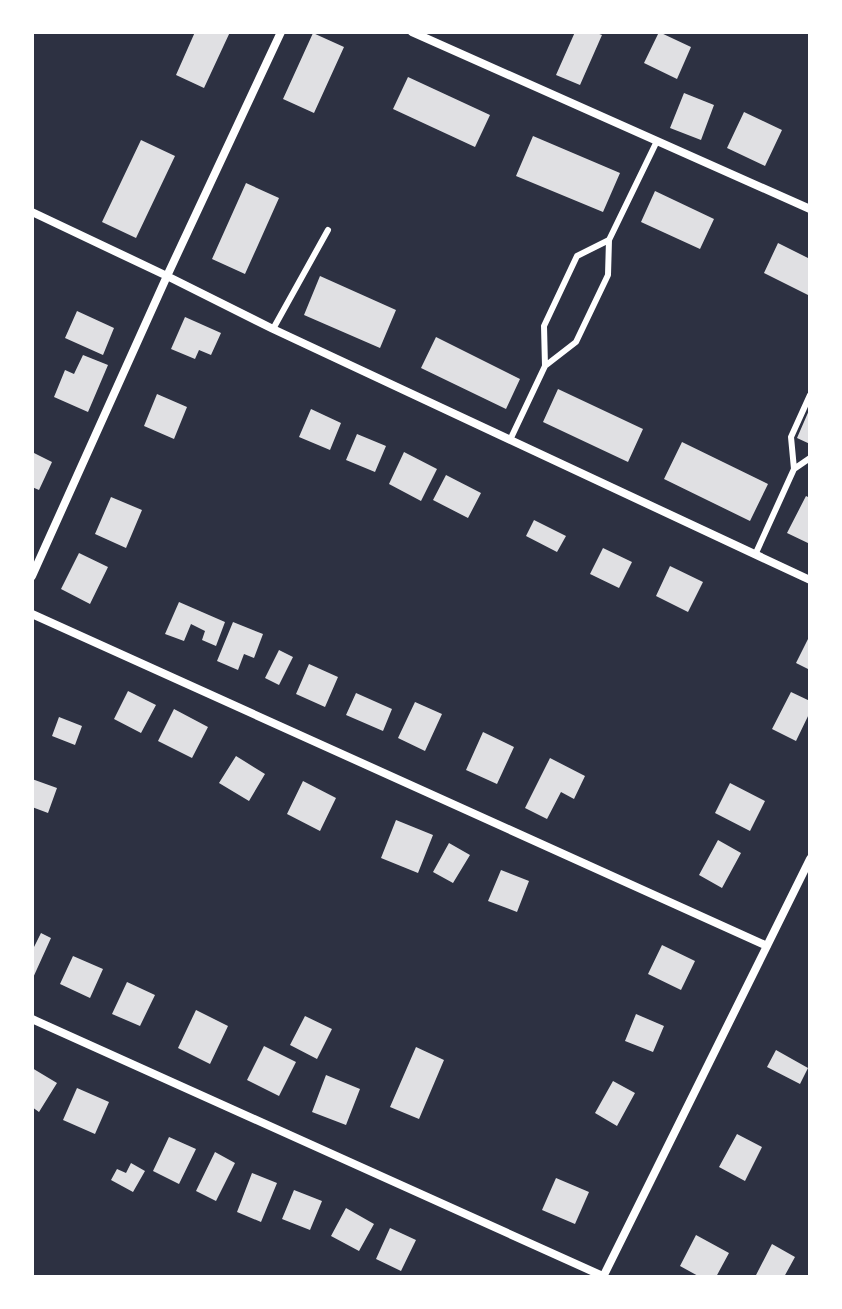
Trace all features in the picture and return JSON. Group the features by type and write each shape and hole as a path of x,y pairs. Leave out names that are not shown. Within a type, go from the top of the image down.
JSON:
{"street":[{"path":"32,576 281,32"},
{"path":"412,32 810,209"},
{"path":"32,212 273,329 810,580"},
{"path":"32,614 767,946"},
{"path":"32,1019 604,1277 810,859"}],"lane":[{"path":"545,366 576,342 608,275 609,240 657,141"},
{"path":"273,329 328,230"},
{"path":"510,440 545,366 544,326 577,256 609,240"},
{"path":"755,555 794,469 791,437 810,395"},
{"path":"794,469 810,458"}],"building":[{"path":"195,32 230,32 204,88 176,75"},
{"path":"575,32 602,35 580,85 556,75"},
{"path":"659,32 691,47 677,79 644,63"},
{"path":"313,33 344,47 314,113 283,99"},
{"path":"408,77 490,115 475,147 393,109"},
{"path":"684,93 714,105 701,140 670,128"},
{"path":"744,112 782,130 765,166 727,148"},
{"path":"533,136 620,173 603,212 516,176"},
{"path":"141,140 175,156 136,238 102,222"},
{"path":"246,183 279,198 245,274 212,259"},
{"path":"655,191 714,219 700,249 641,222"},
{"path":"778,243 810,259 810,296 764,273"},
{"path":"320,276 396,310 380,348 304,315"},
{"path":"77,311 114,328 103,355 65,338"},
{"path":"185,317 221,333 211,355 199,350 195,359 171,349"},
{"path":"436,337 520,379 506,409 421,368"},
{"path":"83,355 108,365 88,412 54,397 65,370 74,374"},
{"path":"558,389 643,429 628,462 543,422"},
{"path":"157,394 187,407 174,439 144,426"},
{"path":"810,408 810,444 797,438"},
{"path":"311,409 341,423 330,450 299,437"},
{"path":"357,434 386,446 375,472 346,460"},
{"path":"682,442 768,484 750,521 664,479"},
{"path":"32,452 52,462 39,490 32,487"},
{"path":"404,452 437,469 421,501 389,484"},
{"path":"446,475 481,493 468,518 433,500"},
{"path":"806,496 810,498 810,544 787,533"},
{"path":"111,497 142,510 126,548 95,534"},
{"path":"534,520 566,536 557,552 526,536"},
{"path":"603,548 632,562 619,588 590,574"},
{"path":"79,553 108,567 90,604 61,589"},
{"path":"670,566 703,582 688,612 656,596"},
{"path":"179,602 225,622 216,646 202,640 205,631 191,624 184,641 165,634"},
{"path":"233,622 263,634 254,658 244,654 238,670 217,661"},
{"path":"810,635 810,670 796,663"},
{"path":"279,650 293,657 279,685 265,678"},
{"path":"309,664 338,677 325,707 296,694"},
{"path":"128,691 156,705 141,733 114,719"},
{"path":"791,692 810,701 810,712 796,741 772,729"},
{"path":"356,693 392,709 383,731 346,715"},
{"path":"415,702 442,714 425,751 398,738"},
{"path":"174,709 208,727 192,758 158,741"},
{"path":"59,717 82,726 75,745 52,736"},
{"path":"483,732 514,747 497,784 466,770"},
{"path":"236,756 265,774 249,801 219,783"},
{"path":"550,758 585,776 574,799 561,792 547,819 525,808"},
{"path":"32,779 57,788 48,813 32,807"},
{"path":"303,781 336,798 320,831 287,814"},
{"path":"730,783 765,801 750,831 715,813"},
{"path":"396,820 433,835 418,873 381,858"},
{"path":"718,840 741,853 722,888 699,875"},
{"path":"449,843 470,855 453,883 433,872"},
{"path":"501,870 529,881 517,912 488,901"},
{"path":"41,933 51,938 32,980 32,947"},
{"path":"662,945 695,961 681,990 648,974"},
{"path":"73,956 103,969 90,998 60,984"},
{"path":"127,982 155,995 140,1026 112,1014"},
{"path":"196,1010 228,1026 210,1064 178,1048"},
{"path":"636,1014 664,1026 653,1052 625,1041"},
{"path":"305,1016 332,1029 317,1059 290,1045"},
{"path":"264,1046 296,1062 279,1096 247,1080"},
{"path":"416,1047 444,1060 419,1119 390,1107"},
{"path":"776,1050 808,1068 800,1084 767,1067"},
{"path":"32,1068 57,1083 39,1112 32,1107"},
{"path":"326,1075 360,1089 346,1125 312,1112"},
{"path":"613,1081 635,1093 617,1126 595,1113"},
{"path":"77,1088 109,1102 95,1134 63,1120"},
{"path":"737,1134 762,1147 745,1181 719,1167"},
{"path":"169,1137 196,1149 179,1184 153,1171"},
{"path":"215,1152 235,1163 216,1201 196,1191"},
{"path":"131,1163 145,1171 133,1192 111,1180 117,1169 126,1173"},
{"path":"252,1173 277,1183 261,1222 237,1212"},
{"path":"556,1178 589,1192 575,1224 542,1210"},
{"path":"294,1190 322,1201 310,1230 282,1219"},
{"path":"346,1208 374,1224 359,1251 331,1236"},
{"path":"390,1228 416,1240 401,1271 376,1259"},
{"path":"696,1235 729,1253 716,1277 700,1277 680,1266"},
{"path":"772,1244 795,1257 784,1277 755,1277"}]}
